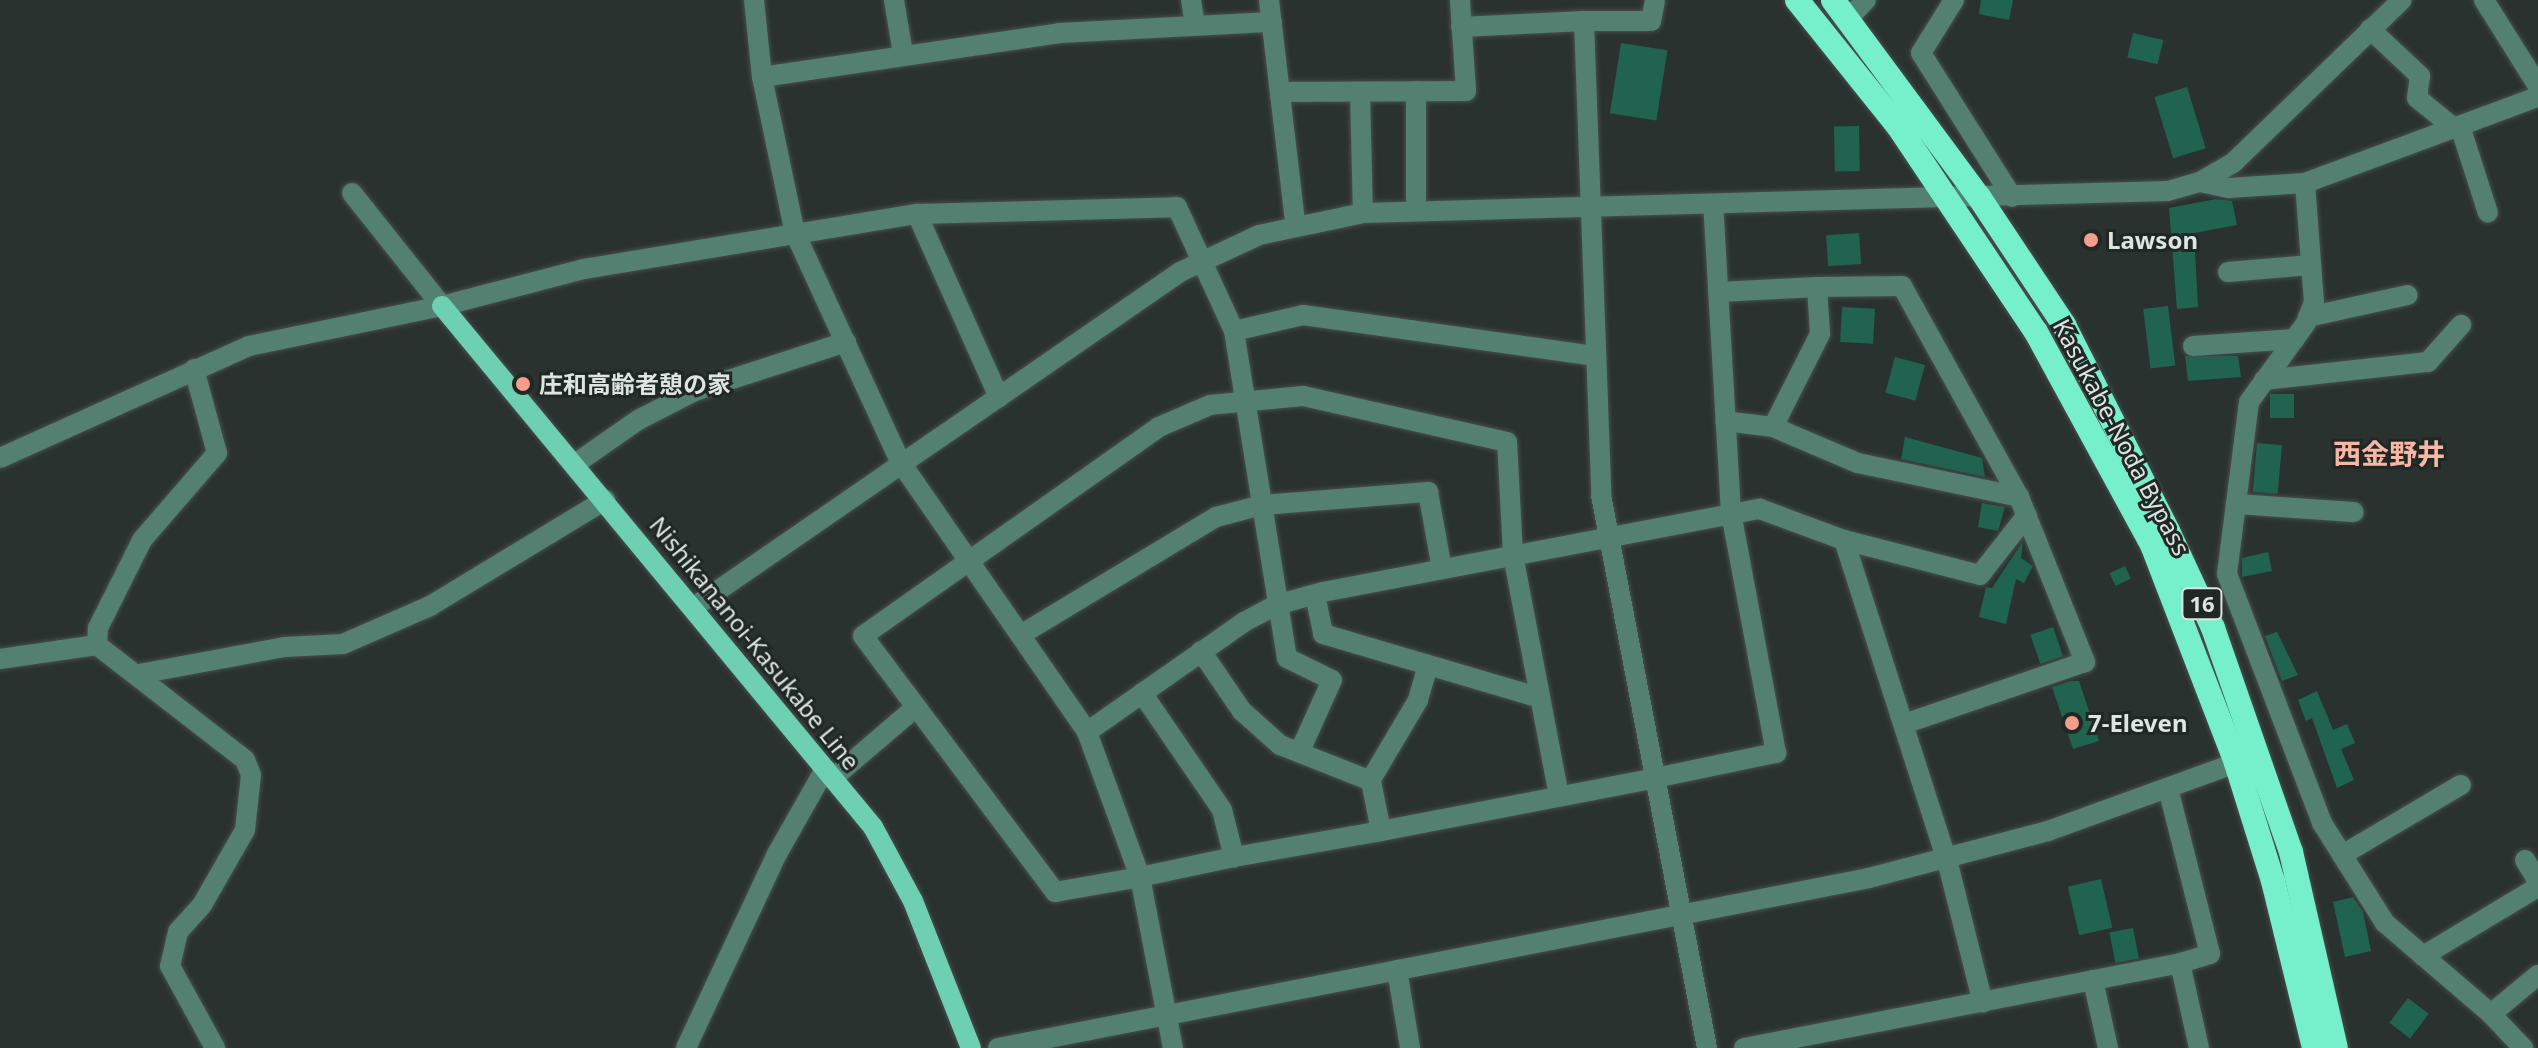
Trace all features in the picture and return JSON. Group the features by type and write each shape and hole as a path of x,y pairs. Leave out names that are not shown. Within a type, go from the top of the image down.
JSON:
{"highway":[{"name":"Kasukabe-Noda Bypass","path":"1797,0 1947,197 2036,332 2152,545 2236,763 2273,881 2314,1048"},
{"name":"Kasukabe-Noda Bypass","path":"1841,9 1979,197 2064,325 2213,628 2291,852 2336,1048"}],"main road":[{"name":"Nishikananoi-Kasukabe Line","path":"442,306 694,607 829,774 895,863 971,1048"}],"street":[{"path":"754,0 762,77 795,233 901,463 1087,732 1140,877 1173,1048"},
{"path":"894,0 903,54"},
{"path":"1191,0 1195,26"},
{"path":"1269,0 1295,223"},
{"path":"1280,92 1466,91 1460,0"},
{"path":"1461,27 1651,21 1655,0"},
{"path":"1841,9 1866,0"},
{"path":"1954,0 1921,53 2012,197"},
{"path":"2375,0 2400,3"},
{"path":"2484,0 2538,86"},
{"path":"694,607 1202,260 1295,223 1363,213 1416,210 1713,205 2168,191 2200,182 2234,162 2400,3"},
{"path":"1584,21 1594,356 1607,538 1707,1048"},
{"path":"762,77 1060,33 1272,22"},
{"path":"2370,29 2420,76 2417,98 2457,127 2488,213"},
{"path":"1416,91 1416,210"},
{"path":"1360,93 1363,213"},
{"path":"2200,182 2229,188 2305,183 2538,97"},
{"path":"2305,183 2314,302 2295,339 2249,402 2227,574 2322,823 2385,923 2491,1014 2518,1046"},
{"path":"352,193 442,306"},
{"path":"1559,796 1513,555 1507,442 1303,396 1246,398 1187,413 1159,427 863,636 1055,892 1381,831 1655,778 1776,753 1731,513 1713,205"},
{"path":"0,458 249,346 442,306 584,269 917,214 1177,207 1234,331 1287,658 1332,680 1300,751"},
{"path":"917,214 999,397"},
{"path":"2228,272 2311,265"},
{"path":"1718,292 1902,286 2023,506 2085,662 1904,724"},
{"path":"1773,427 1817,345 1817,287"},
{"path":"2308,317 2408,295"},
{"path":"1234,331 1303,315 1594,356"},
{"path":"2264,380 2428,362 2461,325"},
{"path":"2193,346 2295,339"},
{"path":"575,464 638,420 695,391 846,342"},
{"path":"97,645 98,628 142,540 217,453 194,369"},
{"path":"1725,421 1773,427 1858,463 2023,506"},
{"path":"1022,634 1216,517 1262,505 1428,492 1442,569"},
{"path":"139,674 285,647 343,644 430,606 605,500"},
{"path":"2236,504 2354,512"},
{"path":"1087,732 1201,651 1276,605 1315,595 1731,513 1775,511 1844,540 1980,575 2023,506"},
{"path":"1844,540 1947,860 1983,1003"},
{"path":"1315,595 1323,634 1427,668 1540,698"},
{"path":"0,659 97,645 139,674 245,760 251,775 245,830 202,905 178,932 170,966 215,1048"},
{"path":"1201,651 1242,711 1280,745 1370,781"},
{"path":"1381,831 1370,781 1418,700 1427,668"},
{"path":"1142,693 1222,810 1234,857"},
{"path":"686,1048 777,854 829,774 916,707"},
{"path":"998,1048 1682,915 1947,860 2048,831 2236,763"},
{"path":"2342,855 2461,785"},
{"path":"1744,1048 1830,1040 2210,954 2168,788"},
{"path":"2423,956 2538,885 2525,860"},
{"path":"2180,963 2199,1048"},
{"path":"1397,970 1410,1048"},
{"path":"2491,1014 2538,975"},
{"path":"2093,980 2108,1048"}],"building":[{"path":"1981,0 2013,0 2009,20 1979,14"},
{"path":"2133,33 2163,40 2158,64 2127,57"},
{"path":"1621,43 1667,50 1656,120 1610,113"},
{"path":"2187,87 2206,148 2173,158 2154,97"},
{"path":"1834,126 1859,126 1860,171 1835,171"},
{"path":"2216,199 2232,201 2237,225 2194,233 2198,307 2177,309 2169,208"},
{"path":"1859,233 1861,264 1828,266 1826,235"},
{"path":"2168,306 2175,366 2150,369 2143,309"},
{"path":"1842,307 1875,309 1873,344 1840,342"},
{"path":"2185,356 2238,356 2241,377 2188,381"},
{"path":"1895,357 1925,365 1915,401 1885,393"},
{"path":"2270,394 2294,394 2294,418 2270,418"},
{"path":"1905,437 1982,458 1985,477 1901,459"},
{"path":"2257,443 2282,445 2278,494 2253,492"},
{"path":"1982,503 2005,507 1998,531 1978,527"},
{"path":"2023,541 2021,558 2033,566 2024,583 2016,579 2006,624 1979,617 1986,587 1992,588"},
{"path":"2268,552 2272,571 2242,577 2242,558"},
{"path":"2125,566 2131,579 2116,586 2110,573"},
{"path":"2053,627 2063,656 2040,664 2030,635"},
{"path":"2277,632 2298,675 2282,681 2265,636"},
{"path":"2079,681 2099,741 2073,749 2052,687"},
{"path":"2317,691 2333,730 2347,724 2355,743 2341,749 2354,780 2337,788 2312,718 2306,721 2298,700"},
{"path":"2101,879 2112,928 2079,935 2068,887"},
{"path":"2353,897 2363,912 2371,951 2345,957 2333,902"},
{"path":"2133,928 2139,958 2115,963 2109,933"},
{"path":"2408,998 2429,1014 2410,1038 2389,1023"}],"place":[{"name":"Lawson","path":"2091,240"},
{"name":"庄和高齢者憩の家","path":"523,384"},
{"name":"7-Eleven","path":"2072,723"}],"district":[{"name":"西金野井","path":"2389,453"}]}
